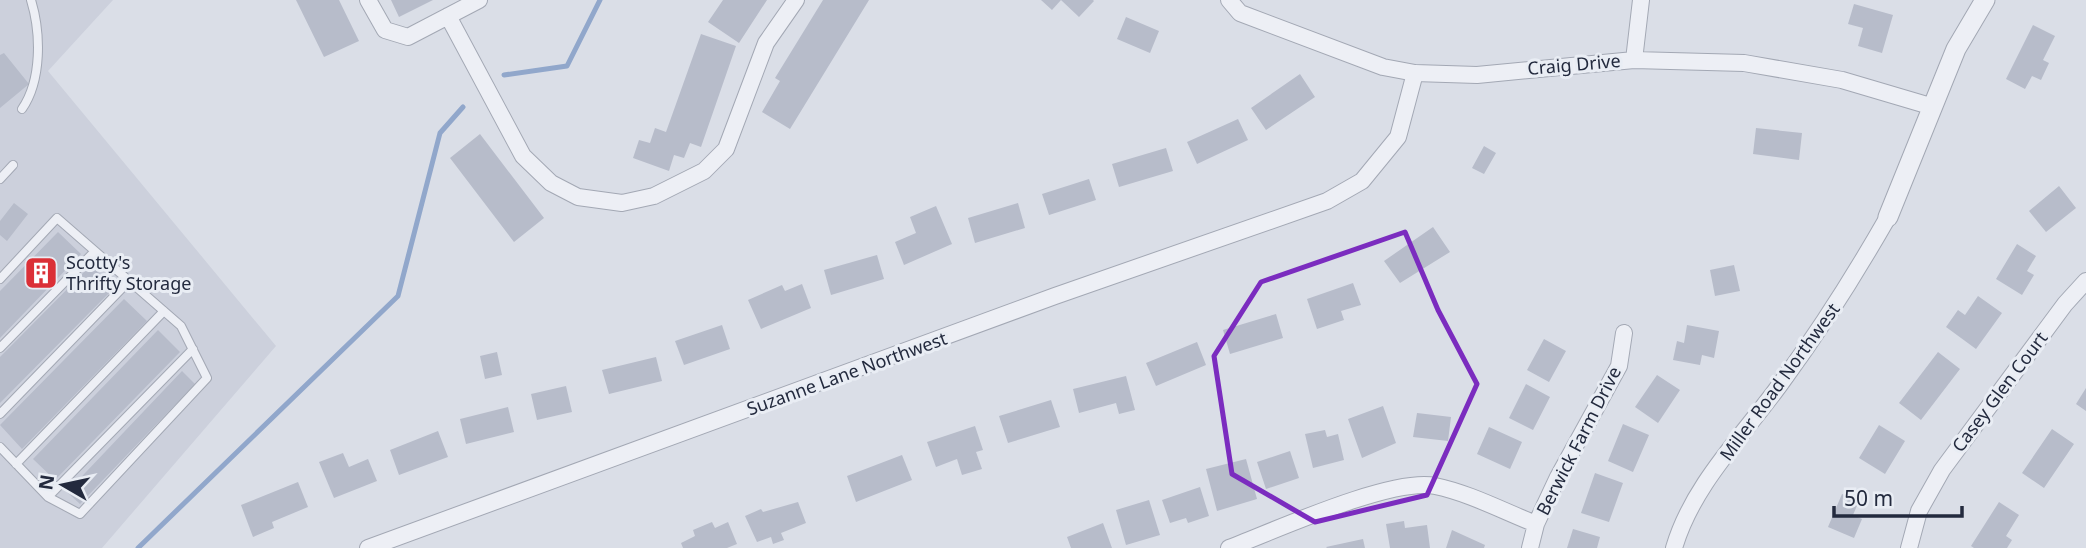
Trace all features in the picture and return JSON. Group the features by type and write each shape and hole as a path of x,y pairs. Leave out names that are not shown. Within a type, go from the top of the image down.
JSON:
{"street":[{"path":"368,0 385,30 395,36 408,37 479,0"},
{"path":"449,16 523,156 551,183 578,197 622,204 654,196 704,171 726,149 766,43 796,0"},
{"name":"Craig Drive","path":"1229,0 1240,13 1383,67 1415,73 1477,75 1634,60 1744,63 1842,80 1930,106"},
{"path":"1634,60 1641,0"},
{"path":"1888,217 1930,106 1955,49 1985,0"},
{"name":"Suzanne Lane Northwest","path":"368,548 1055,296 1327,201 1362,181 1398,137 1415,73"},
{"name":"Miller Road Northwest","path":"1674,548 1681,524 1739,434 1783,382 1847,289 1888,217"},
{"name":"Casey Glen Court","path":"1909,548 1919,511 1942,470 2065,304 2086,281"},
{"name":"Berwick Farm Drive","path":"1530,548 1536,524 1586,424 1619,366 1624,333"},
{"path":"1229,548 1412,485 1433,485 1536,524"}],"lane":[{"path":"22,109 30,98 37,55 31,0"},
{"path":"0,179 13,165"},
{"path":"0,279 57,218 181,326 207,378 80,514 48,497 0,447"},
{"path":"0,348 95,251"},
{"path":"0,414 129,281"},
{"path":"16,464 164,311"},
{"path":"48,497 192,349"}],"highlighted area":[{"path":"1405,232 1438,310 1477,384 1427,495 1315,522 1232,474 1214,356 1261,282"}],"shaded area":[{"path":"0,0 113,0 48,71 276,346 102,548 0,548"}],"building":[{"path":"296,0 339,0 359,41 324,57"},
{"path":"391,0 433,0 399,17"},
{"path":"723,0 767,0 739,43 708,22"},
{"path":"823,0 869,0 790,129 762,112 780,81 775,78"},
{"path":"1041,0 1061,0 1052,10"},
{"path":"1061,0 1093,0 1094,1 1079,17"},
{"path":"1854,4 1893,15 1882,53 1858,46 1863,28 1848,24"},
{"path":"1126,17 1159,31 1150,53 1117,39"},
{"path":"2033,25 2055,36 2043,60 2049,63 2041,80 2032,76 2025,89 2006,79"},
{"path":"701,34 736,46 701,147 690,143 684,158 674,155 669,171 633,158 639,140 650,143 655,128 666,132"},
{"path":"4,53 29,84 0,108 0,55"},
{"path":"1300,74 1315,97 1266,130 1251,108"},
{"path":"1238,119 1248,140 1197,164 1187,142"},
{"path":"1756,128 1802,133 1799,160 1753,154"},
{"path":"480,134 544,218 514,242 450,158"},
{"path":"1484,146 1496,153 1484,174 1472,168"},
{"path":"1166,148 1173,171 1119,187 1112,164"},
{"path":"1089,179 1096,200 1049,215 1042,194"},
{"path":"2059,186 2076,208 2046,232 2029,211"},
{"path":"14,203 28,214 7,241 0,235 0,221"},
{"path":"1018,203 1025,228 975,243 968,218"},
{"path":"936,206 952,244 904,265 895,242 916,233 910,217"},
{"path":"1433,227 1450,252 1400,283 1384,261"},
{"name":"Scotty's Thrifty Storage","path":"58,232 81,254 0,338 0,291"},
{"path":"2017,244 2036,256 2027,271 2034,275 2022,295 1996,279"},
{"path":"877,255 884,279 831,295 824,270"},
{"path":"91,265 114,288 0,403 0,357"},
{"path":"1734,265 1740,291 1715,296 1710,270"},
{"path":"1353,283 1361,305 1341,311 1344,320 1317,329 1307,299"},
{"path":"802,284 811,308 761,329 748,300 782,285 785,291"},
{"path":"1978,296 2002,313 1976,349 1946,327 1958,310 1965,315"},
{"path":"124,299 147,321 22,449 0,425"},
{"path":"1276,314 1283,338 1230,354 1223,330"},
{"path":"722,325 730,349 684,365 675,341"},
{"path":"1687,325 1719,331 1714,358 1702,355 1700,365 1673,360 1677,341 1684,343"},
{"path":"158,330 180,352 55,480 33,459"},
{"path":"1544,339 1566,351 1549,382 1527,370"},
{"path":"1197,342 1206,365 1156,386 1146,363"},
{"path":"497,352 502,375 485,379 480,356"},
{"path":"1938,352 1960,369 1921,420 1899,403"},
{"path":"656,357 662,381 609,394 602,370"},
{"path":"182,371 195,384 80,504 67,492"},
{"path":"1657,375 1680,390 1658,423 1635,407"},
{"path":"1126,376 1135,410 1119,414 1116,403 1079,413 1073,389"},
{"path":"1526,384 1550,397 1533,430 1509,418"},
{"path":"566,386 572,412 537,420 531,394"},
{"path":"2086,388 2086,411 2076,404"},
{"path":"1051,400 1060,427 1008,443 999,416"},
{"path":"1383,406 1396,443 1362,458 1348,419"},
{"path":"508,407 514,432 466,444 460,419"},
{"path":"1417,413 1451,417 1448,441 1413,437"},
{"path":"1623,424 1649,435 1633,472 1608,461"},
{"path":"1879,425 1905,441 1885,474 1859,458"},
{"path":"975,426 983,450 976,452 982,469 962,475 957,459 936,467 927,442"},
{"path":"1489,427 1522,442 1510,469 1477,454"},
{"path":"2052,429 2074,444 2044,488 2022,473"},
{"path":"1325,430 1327,437 1338,434 1344,460 1313,468 1305,434"},
{"path":"438,431 448,457 399,475 390,450"},
{"path":"1290,451 1299,478 1266,489 1257,462"},
{"path":"343,453 349,467 368,459 377,481 334,498 319,462"},
{"path":"902,455 912,480 856,502 847,476"},
{"path":"1246,459 1257,499 1217,511 1206,469"},
{"path":"1595,473 1623,483 1609,522 1581,513"},
{"path":"298,482 308,507 272,522 274,528 253,537 241,505"},
{"path":"1200,487 1209,516 1188,523 1186,518 1170,523 1162,500"},
{"path":"1842,494 1859,501 1853,515 1862,519 1854,538 1828,527"},
{"path":"1149,500 1160,535 1126,545 1116,510"},
{"path":"798,502 806,523 781,533 784,540 773,544 771,537 757,542 745,516 761,509 763,512"},
{"path":"1999,502 2019,515 2006,536 2012,540 2007,548 1974,548 1971,546"},
{"path":"1404,521 1405,528 1427,525 1430,548 1390,548 1386,524"},
{"path":"712,522 715,528 728,522 737,544 727,548 683,548 681,543 695,536 693,530"},
{"path":"1103,523 1112,548 1071,548 1067,537"},
{"path":"1573,529 1600,537 1597,548 1567,548"},
{"path":"1452,530 1485,545 1484,548 1446,548"},
{"path":"1363,539 1365,548 1326,547"}],"waterway":[{"path":"504,75 567,66 600,0"},
{"path":"138,548 398,296 440,133 463,107"}],"place":[{"name":"Scotty's Thrifty Storage","path":"41,273"}]}
